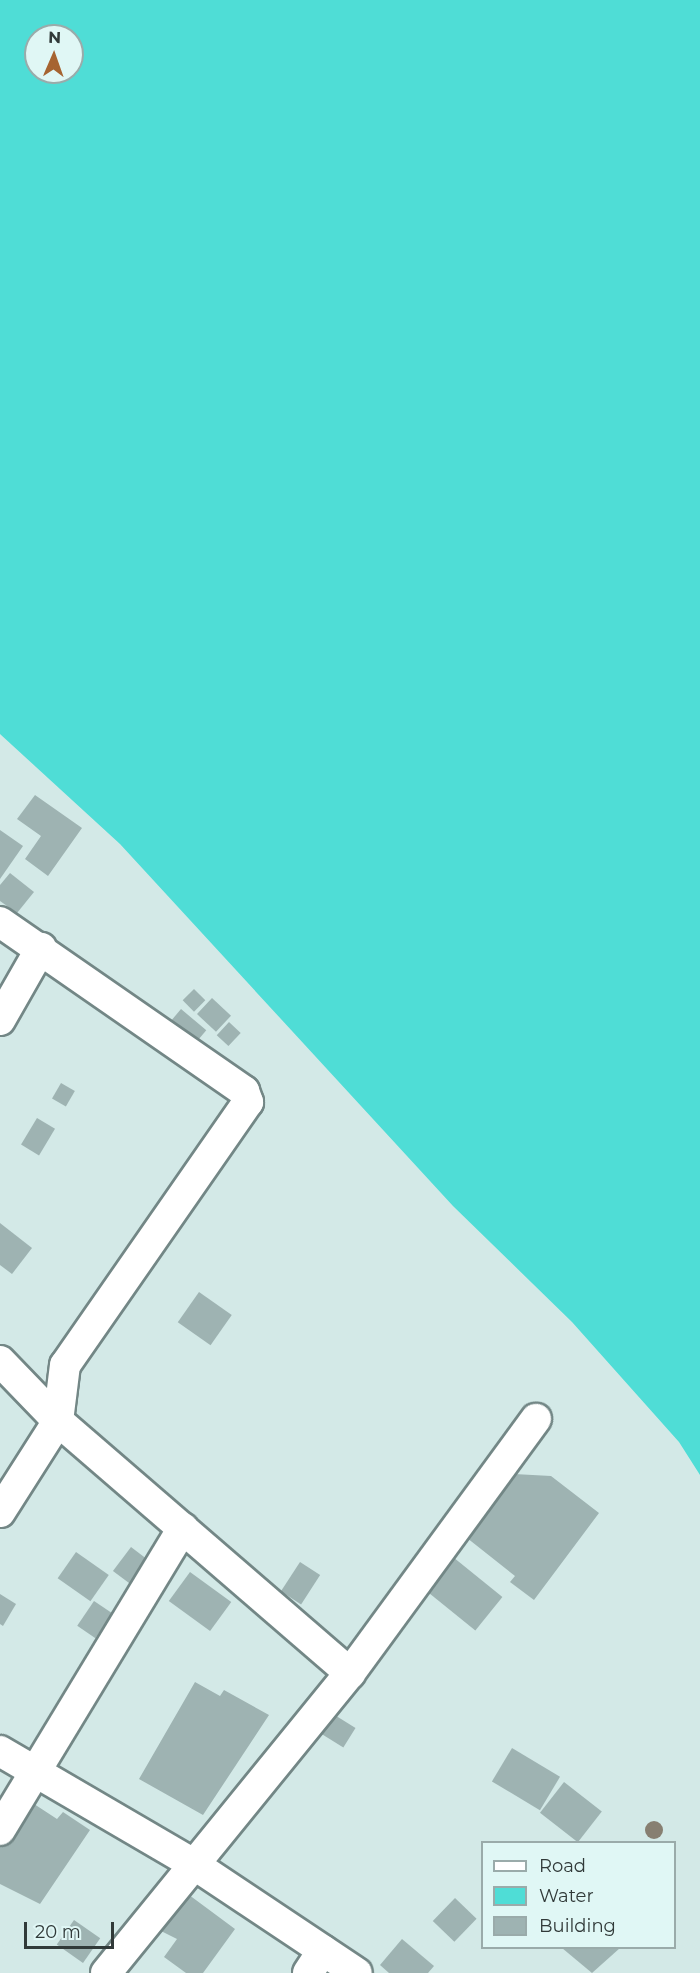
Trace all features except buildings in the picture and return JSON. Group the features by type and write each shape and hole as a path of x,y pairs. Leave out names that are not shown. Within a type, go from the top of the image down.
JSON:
{"street":[{"path":"0,922 41,948 244,1090 248,1102 65,1365 58,1421 0,1512"},
{"path":"0,1020 41,948"},
{"path":"0,1361 58,1421 350,1673"},
{"path":"106,1973 192,1863 350,1673 536,1419"},
{"path":"0,1830 39,1772 183,1528"},
{"path":"0,1751 192,1863 316,1961 357,1973"}],"water":[{"path":"0,0 700,0 700,1475 679,1442 572,1322 453,1206 120,844 0,734"}]}
